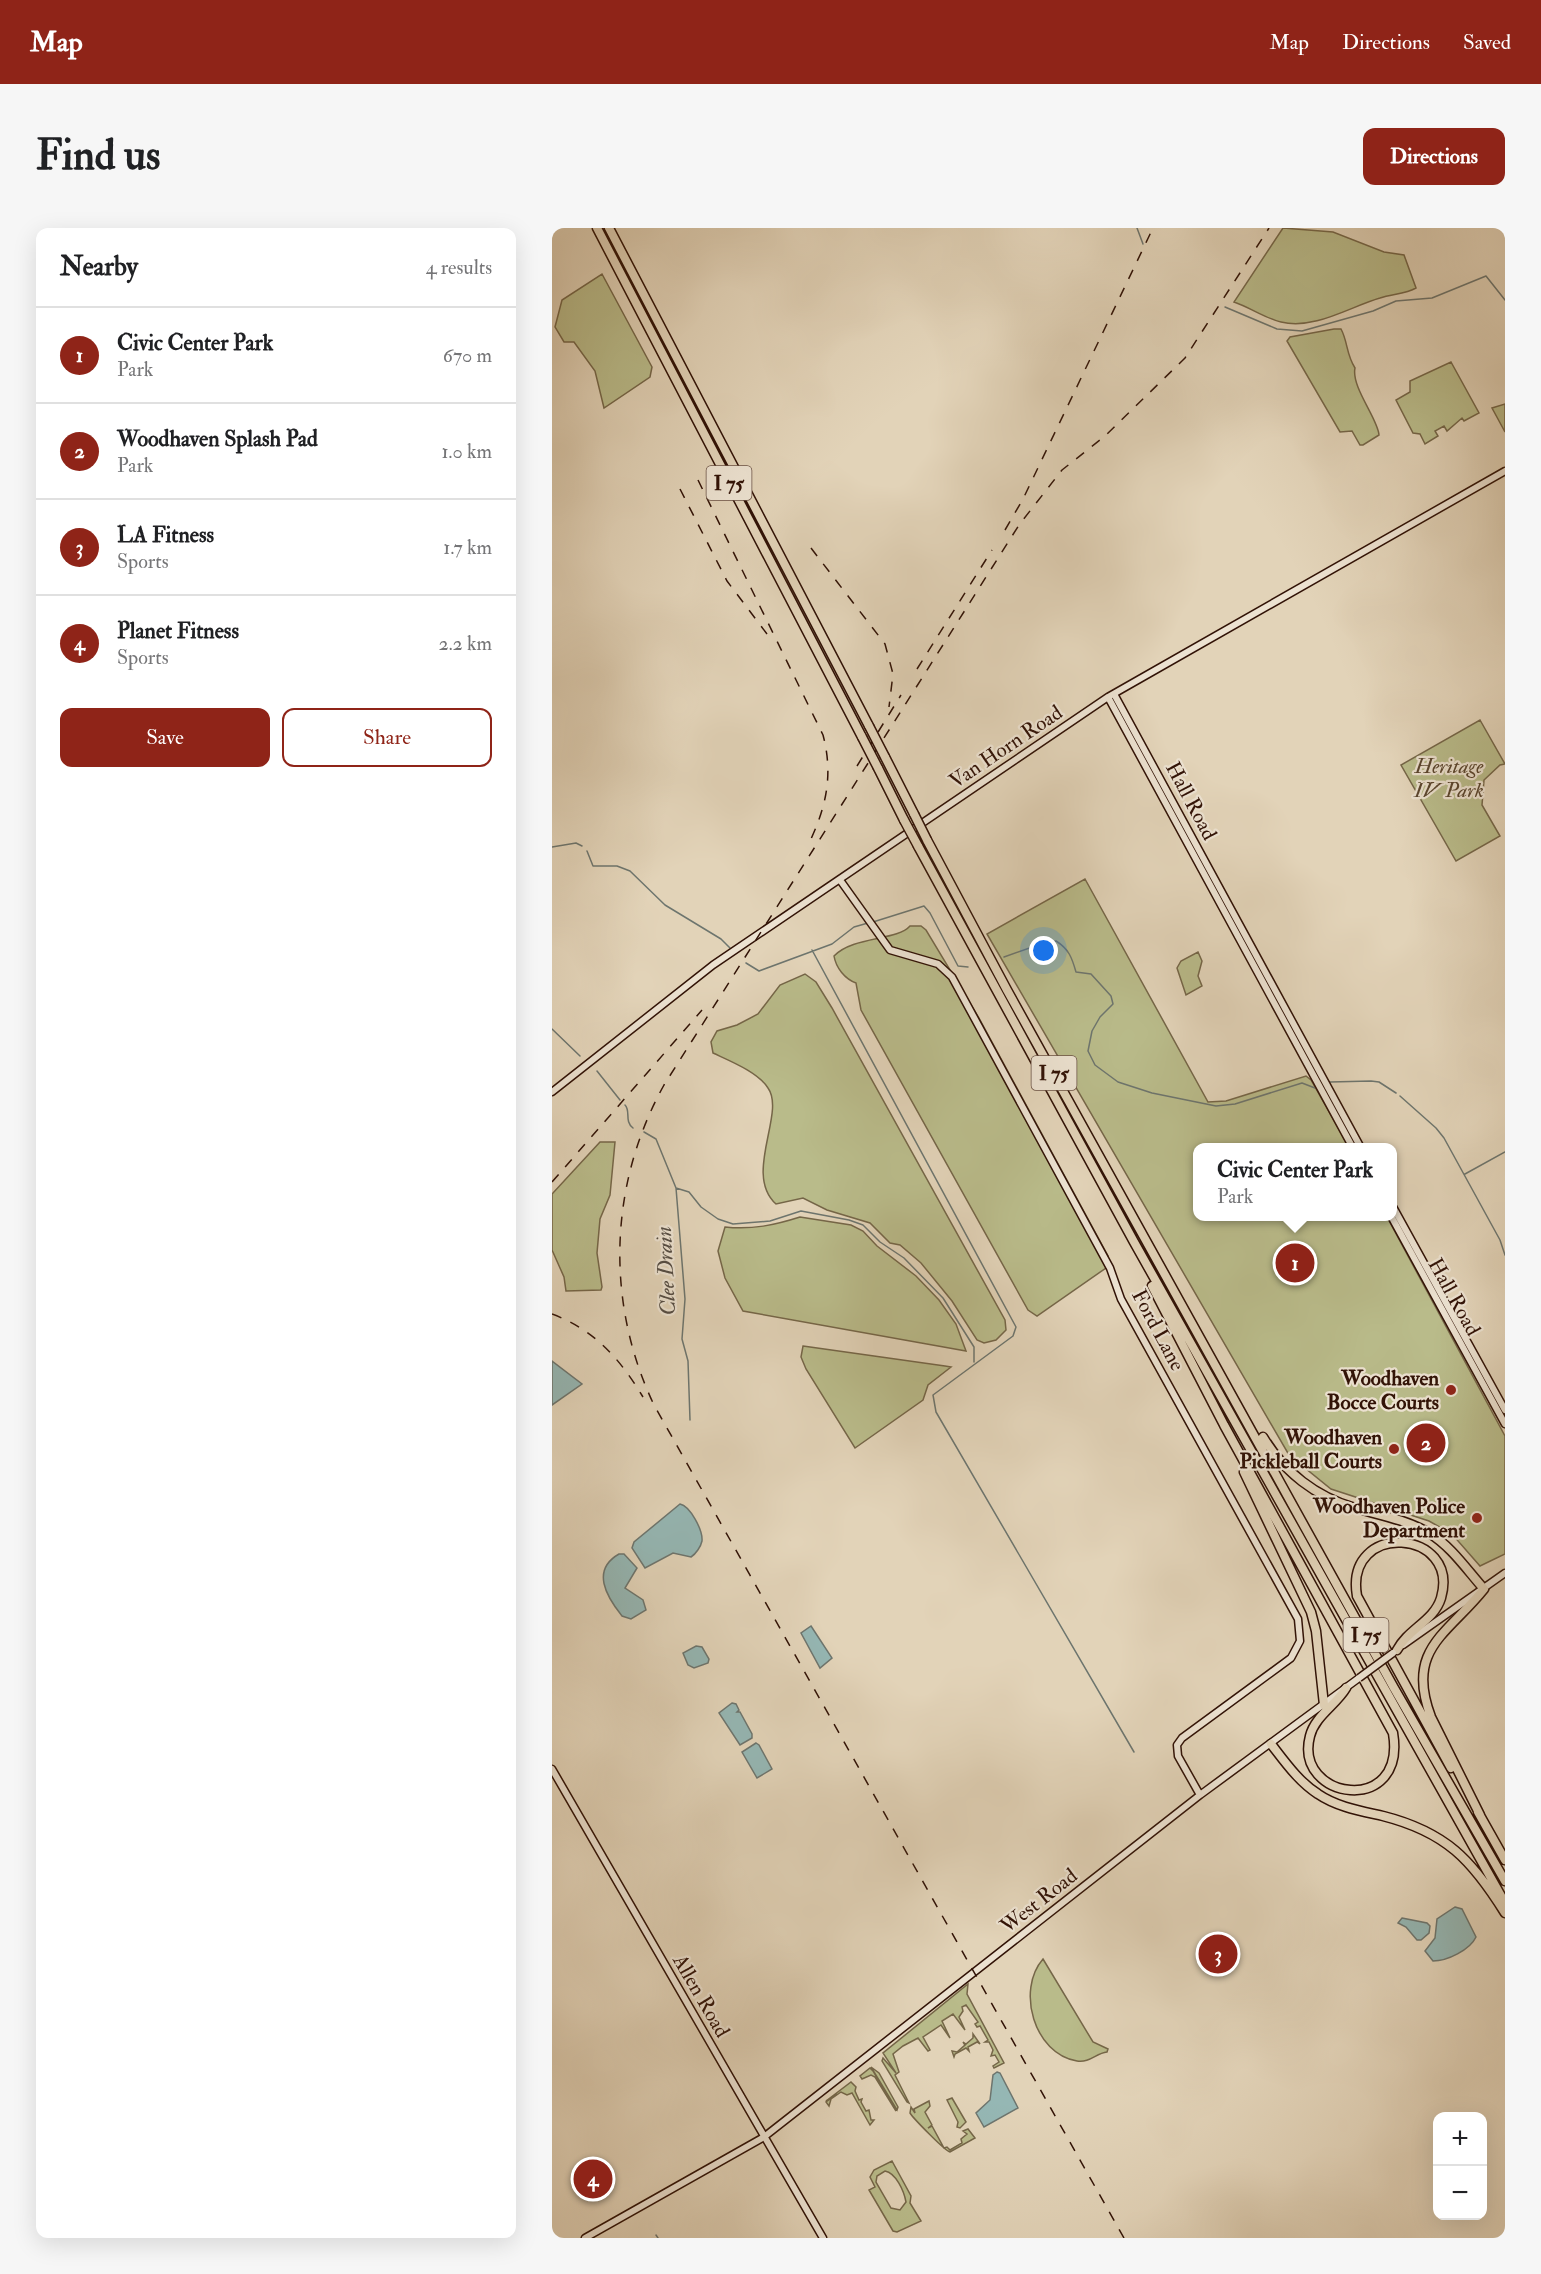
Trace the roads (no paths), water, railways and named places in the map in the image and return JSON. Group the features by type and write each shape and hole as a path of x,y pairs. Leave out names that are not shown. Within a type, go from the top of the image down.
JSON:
{"highway":[{"name":"I 75","path":"597,228 918,846 1134,1242 1505,1904"},
{"name":"I 75","path":"609,228 1007,990 1400,1698 1505,1881"},
{"path":"1134,1242 1141,1264 1224,1425 1394,1733 1396,1750 1389,1771 1375,1785 1357,1791 1334,1786 1324,1780 1315,1769 1309,1752 1314,1726 1337,1702 1346,1688"},
{"path":"1229,1387 1238,1396 1280,1462 1304,1483 1338,1502 1408,1523 1428,1532 1448,1548 1484,1589 1437,1638 1426,1660 1423,1680 1431,1717 1480,1815"},
{"path":"1224,1425 1311,1612 1316,1631 1324,1705"},
{"path":"1395,1651 1402,1640 1433,1612 1441,1597 1443,1583 1439,1568 1430,1554 1415,1544 1398,1541 1378,1547 1364,1560 1357,1577 1357,1596 1393,1665 1505,1860"},
{"path":"1271,1744 1301,1781 1324,1798 1342,1806 1414,1825 1458,1850 1484,1880 1505,1913"}],"main road":[{"name":"Van Horn Road","path":"552,1092 705,972 1111,696 1505,471"},
{"name":"Hall Road","path":"1111,696 1350,1143"},
{"name":"Ford Lane","path":"840,880 890,950 938,964 952,977 1110,1268 1120,1299 1298,1619 1300,1641 1291,1658 1182,1738 1177,1745 1178,1756 1200,1795"},
{"name":"Hall Road","path":"1236,926 1358,1143"},
{"name":"Hall Road","path":"1397,1215 1433,1286"},
{"name":"Hall Road","path":"1394,1221 1505,1410"},
{"name":"Hall Road","path":"1473,1358 1505,1424"},
{"name":"West Road","path":"585,2238 764,2137 1200,1795 1395,1651 1505,1574"},
{"name":"Allen Road","path":"552,1769 823,2238"}],"water":[{"path":"552,1361 582,1384 552,1405"},
{"path":"680,1504 688,1509 698,1525 702,1536 699,1547 691,1557 673,1553 645,1568 632,1548 634,1542"},
{"path":"619,1554 624,1554 637,1568 625,1588 643,1600 646,1610 631,1619 622,1616 604,1584 605,1568 610,1560"},
{"path":"811,1626 832,1658 820,1668 801,1633"},
{"path":"696,1646 702,1647 709,1659 708,1663 694,1668 688,1665 683,1653"},
{"path":"732,1703 736,1704 739,1710 737,1712 740,1712 752,1734 752,1738 740,1745 719,1713"},
{"path":"756,1743 772,1769 757,1778 742,1752"},
{"path":"1455,1907 1462,1909 1476,1937 1458,1954 1433,1961 1425,1951 1435,1938 1437,1919"},
{"path":"1402,1918 1427,1923 1430,1926 1429,1933 1421,1940 1417,1940 1406,1927 1398,1923"},
{"path":"1000,2073 1018,2108 984,2127 976,2113 990,2100 993,2075"}],"waterway":[{"path":"1137,228 1143,244"},
{"path":"1225,307 1277,329 1302,331 1373,311 1396,301 1432,298 1486,276 1505,300"},
{"path":"552,847 576,843 582,846"},
{"path":"587,851 593,866 617,866 630,871 665,905 721,939 730,948"},
{"path":"873,922 924,906 958,966 968,967"},
{"path":"746,963 759,971 832,944 854,927 868,923"},
{"path":"1041,945 1056,941 1069,954 1076,972 1091,974 1111,996 1113,1004 1100,1017 1092,1031 1088,1051 1095,1065 1118,1082 1152,1093 1216,1106 1235,1104 1302,1083 1315,1088"},
{"path":"1004,957 1038,945"},
{"path":"812,950 1016,1327 1013,1336 933,1395 936,1412 1134,1752"},
{"name":"Clee Drain","path":"552,1029 580,1056"},
{"name":"Clee Drain","path":"597,1071 620,1100"},
{"path":"1330,1082 1379,1082 1396,1093"},
{"path":"1400,1096 1444,1138 1500,1240 1505,1255"},
{"name":"Clee Drain","path":"625,1105 630,1125 633,1128"},
{"name":"Clee Drain","path":"644,1132 656,1139 676,1188 685,1299 682,1339 688,1361 690,1420"},
{"path":"1465,1174 1505,1152"},
{"path":"676,1188 689,1192 701,1207 718,1219 733,1224 770,1221 801,1211 863,1225 880,1242 904,1258 943,1298 974,1347 974,1362"}],"railway":[{"path":"1005,530 1023,499 1153,228"},
{"path":"1124,2238 654,1405 638,1366 627,1325 621,1285 620,1243 624,1203 632,1162 646,1123 664,1085 1019,525 1062,470 1105,436 1185,358 1269,228"},
{"path":"698,480 823,735 828,762 827,788 811,839"},
{"path":"680,489 727,581 767,634"},
{"path":"811,548 885,644 893,674 889,707"},
{"path":"917,669 992,550"},
{"path":"857,766 901,695"},
{"path":"552,1182 702,1010"},
{"path":"552,1314 581,1328 605,1347 625,1370 643,1397"}],"place":[{"name":"Civic Center Park","path":"1295,1263"},
{"name":"Woodhaven Bocce Courts","path":"1451,1390"},
{"name":"Woodhaven Splash Pad","path":"1426,1443"},
{"name":"Woodhaven Pickleball Courts","path":"1394,1449"},
{"name":"Woodhaven Police Department","path":"1477,1518"},
{"name":"LA Fitness","path":"1218,1954"},
{"name":"Planet Fitness","path":"593,2179"}],"park label":[{"name":"Heritage IV Park","path":"1449,778"}]}
